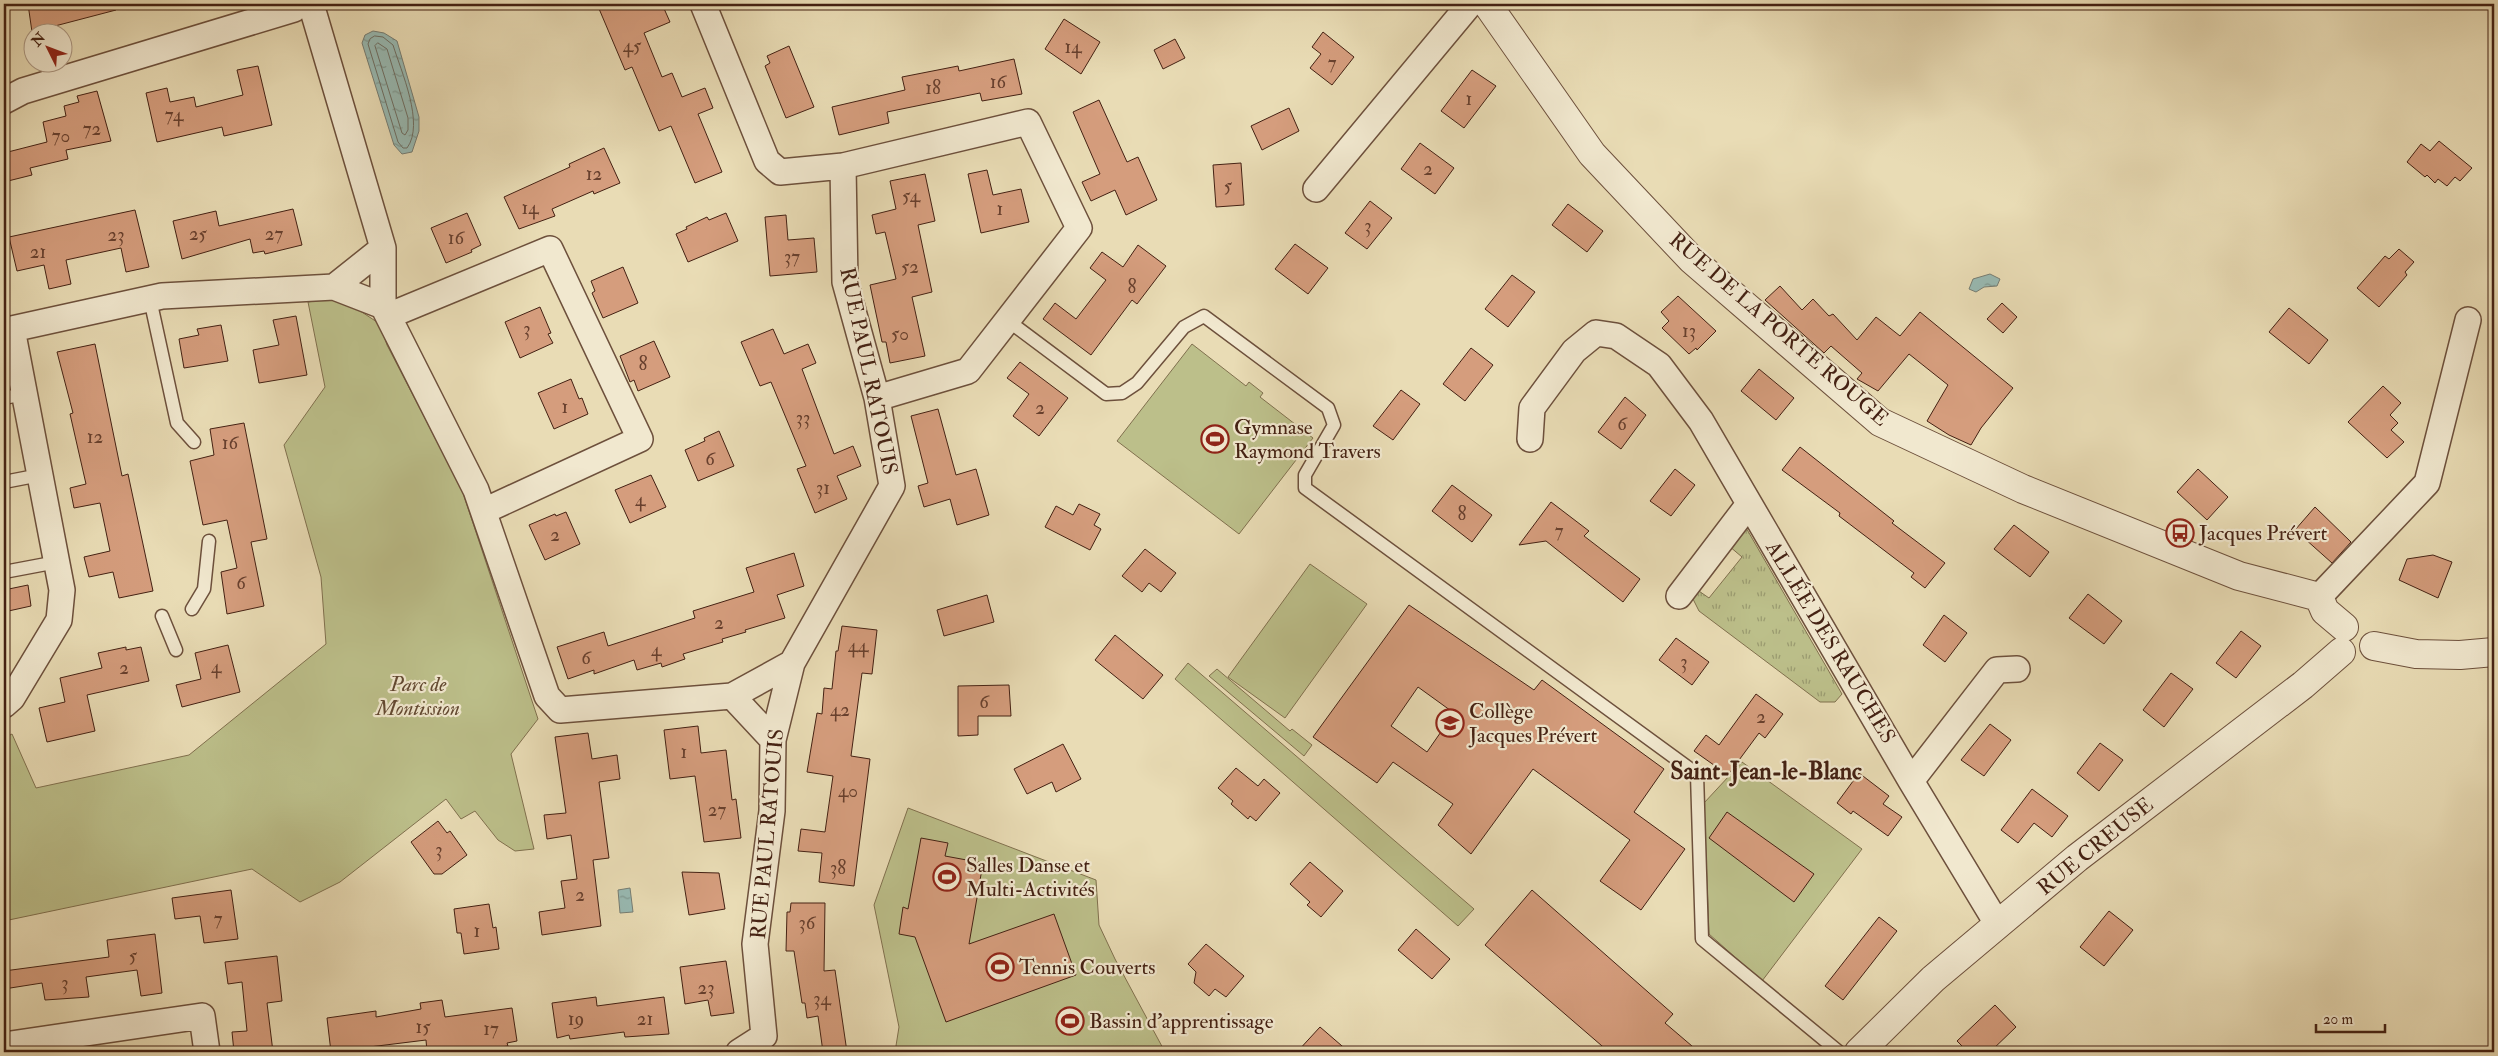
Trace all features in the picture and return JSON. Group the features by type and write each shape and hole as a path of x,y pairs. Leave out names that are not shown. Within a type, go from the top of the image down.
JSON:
{"street":[{"path":"4,101 23,91 294,9 299,4"},
{"path":"311,4 382,248 385,311 476,490 547,696 560,710 732,696 792,663"},
{"path":"703,4 767,161 780,172 843,166 1028,122 1079,228 968,371 877,398"},
{"path":"1316,188 1470,4"},
{"name":"RUE DE LA PORTE ROUGE","path":"1486,4 1592,154 1692,260 1880,422 2023,489 2247,579 2318,597"},
{"name":"RUE PAUL RATOUIS","path":"739,1052 770,1044 755,944 772,812 773,740 792,663 892,486 877,398 845,282 843,166"},
{"path":"334,287 382,248"},
{"path":"4,705 12,698 59,620 62,590 40,475 14,396 12,329 162,296 334,287 385,311 550,249 640,439 484,511"},
{"path":"2468,320 2427,483 2318,597 2343,639 2355,623 2366,626 2373,634 2374,646 2416,654 2460,655 2494,652"},
{"name":"ALLÉE DES RAUCHES","path":"1530,439 1532,408 1574,351 1596,333 1616,336 1659,365 1701,421 1911,781 1998,924"},
{"path":"1678,596 1749,504"},
{"name":"RUE CREUSE","path":"1859,1052 1933,979 2077,858 2303,685 2343,639"},
{"path":"1911,781 1997,670 2017,669"},
{"path":"732,696 773,740"},
{"path":"4,1045 202,1016 207,1052"}],"lane":[{"path":"150,298 177,423 194,442"},
{"path":"1007,320 1106,394 1122,393 1137,383 1184,327 1204,316 1328,408 1334,425 1305,475 1305,488 1697,774 1702,939 1839,1052"},
{"path":"4,482 40,475"},
{"path":"192,609 204,589 209,541"},
{"path":"4,572 57,562"},
{"path":"162,616 176,650"}],"green space":[{"name":"Parc de Montission","path":"339,297 380,324 387,345 462,490 538,719 511,754 534,849 515,851 498,840 475,811 461,819 446,799 340,882 300,902 252,869 4,921 4,738 12,734 36,788 189,755 326,644 321,577 284,445 325,387 308,302"},
{"name":"Gymnase Raymond Travers","path":"1192,344 1246,386 1249,382 1263,393 1260,397 1313,438 1239,534 1117,441"},
{"path":"1745,526 1842,694 1835,702 1820,702 1699,611 1693,599 1696,589 1709,598 1742,557 1729,546"},
{"path":"1310,564 1367,604 1285,718 1228,677"},
{"path":"1188,663 1474,909 1458,926 1175,679"},
{"path":"1217,669 1290,731 1292,729 1312,745 1304,756 1209,676"},
{"path":"1742,762 1862,849 1762,981 1709,934 1704,803"},
{"path":"908,808 1096,880 1099,925 1165,1052 895,1052 899,1027 874,905"}],"water":[{"path":"373,31 384,33 397,41 419,117 419,131 412,152 402,154 394,145 362,43 365,35"},
{"path":"1990,274 2000,279 1997,286 1984,287 1976,292 1969,289 1973,279"},
{"path":"630,888 633,912 620,913 618,890"}],"building":[{"path":"28,4 116,4 116,10 70,22 31,22"},
{"path":"597,4 662,4 670,22 644,33 662,77 672,73 682,97 705,88 713,108 698,114 722,172 695,183 671,126 659,131 632,67 625,70"},
{"path":"1064,19 1100,42 1081,74 1045,49"},
{"path":"1323,32 1354,57 1332,85 1310,68 1321,54 1312,47"},
{"path":"1175,39 1185,58 1163,69 1154,50"},
{"path":"789,46 814,107 786,118 765,66 770,63 767,56"},
{"path":"1014,59 1022,94 982,101 980,93 887,112 889,123 839,135 832,107 905,90 902,77 958,66 959,71"},
{"path":"258,66 272,125 224,136 222,127 157,142 146,93 167,88 170,102 194,97 196,107 243,95 237,70"},
{"path":"1472,70 1496,86 1464,128 1441,111"},
{"path":"97,91 111,141 66,150 68,159 30,168 32,175 4,182 4,153 47,142 43,122 66,116 64,106 79,102 77,96"},
{"path":"1099,100 1127,162 1138,157 1157,200 1126,215 1115,190 1091,201 1082,182 1100,174 1073,112"},
{"path":"1289,108 1299,131 1262,150 1251,126"},
{"path":"2439,141 2472,168 2460,181 2455,177 2447,186 2438,179 2435,183 2427,175 2425,177 2407,162 2421,144 2430,151"},
{"path":"1420,143 1454,168 1435,194 1401,169"},
{"path":"604,148 620,183 594,194 593,191 552,209 555,216 519,229 504,197 570,167 569,164"},
{"path":"1241,163 1244,205 1216,207 1213,165"},
{"path":"987,170 993,195 1021,189 1029,222 981,233 968,174"},
{"path":"925,174 935,221 918,225 932,292 912,297 925,356 890,363 886,342 882,342 870,285 896,279 885,232 876,234 872,215 896,209 890,181"},
{"path":"1370,201 1392,218 1367,249 1345,233"},
{"path":"1568,204 1603,231 1587,252 1552,225"},
{"path":"293,209 302,245 265,254 264,251 253,253 250,239 182,259 173,221 216,211 219,226"},
{"path":"135,210 149,267 126,272 121,248 66,260 71,284 49,289 44,265 17,271 9,237"},
{"path":"467,213 481,245 471,250 472,252 446,263 431,228"},
{"path":"726,213 738,241 688,262 676,234 707,217 709,220"},
{"path":"786,215 788,240 814,238 817,272 770,276 765,217"},
{"path":"1295,244 1328,268 1308,294 1275,269"},
{"path":"1138,245 1166,266 1137,304 1132,300 1091,355 1043,319 1055,303 1076,319 1106,280 1090,268 1102,252 1123,267"},
{"path":"2399,249 2414,262 2405,272 2407,275 2379,307 2357,288 2385,256 2389,259"},
{"path":"623,267 638,303 603,318 592,293 595,291 591,281"},
{"path":"1512,275 1535,292 1508,327 1485,309"},
{"path":"1780,286 1802,310 1813,299 1829,316 1833,314 1857,340 1876,317 1900,336 1920,312 2013,388 1981,428 1971,445 1949,435 1927,421 1948,385 1909,354 1878,391 1857,379 1862,373 1831,346 1824,353 1765,300"},
{"path":"1678,296 1716,331 1697,350 1696,348 1689,354 1662,328 1669,321 1661,312"},
{"path":"2002,303 2017,317 2003,333 1987,319"},
{"path":"540,307 551,333 548,334 553,343 520,358 505,322"},
{"path":"2289,308 2328,340 2309,364 2269,332"},
{"path":"296,316 307,375 259,383 253,350 279,345 273,320"},
{"path":"221,325 228,361 184,368 179,339 199,335 197,329"},
{"path":"773,329 784,354 808,344 816,363 802,369 834,454 853,446 861,466 837,476 847,499 815,513 797,469 806,466 771,382 760,386 741,342"},
{"path":"654,341 670,377 638,391 634,380 630,382 620,356"},
{"path":"95,344 122,476 128,474 153,591 119,598 113,572 89,577 84,557 110,551 100,503 74,508 70,488 86,484 70,414 73,413 57,352"},
{"path":"1471,348 1493,365 1465,401 1443,384"},
{"path":"1020,362 1068,398 1039,436 1013,416 1029,394 1007,378"},
{"path":"1759,369 1794,398 1776,420 1741,391"},
{"path":"571,379 579,399 582,398 588,414 554,429 538,393"},
{"path":"2383,386 2401,403 2390,415 2398,423 2391,430 2404,442 2387,458 2348,422"},
{"path":"1401,390 1420,404 1393,440 1373,426"},
{"path":"1625,397 1646,415 1621,449 1598,432"},
{"path":"938,409 956,475 976,469 989,515 957,525 950,499 924,507 918,486 928,483 911,416"},
{"path":"244,423 267,539 251,542 264,606 227,614 221,572 237,568 227,520 203,525 190,461 214,455 210,429"},
{"path":"719,431 734,466 698,481 685,450 705,441 704,438"},
{"path":"1800,447 1894,521 1892,523 1945,563 1925,588 1911,577 1914,573 1839,516 1840,513 1782,470"},
{"path":"1675,469 1695,485 1671,516 1650,501"},
{"path":"2198,469 2228,497 2207,520 2177,492"},
{"path":"651,475 666,507 630,523 615,490"},
{"path":"1452,485 1492,515 1472,542 1432,511"},
{"path":"1551,502 1589,531 1584,536 1640,579 1623,602 1546,541 1519,545"},
{"path":"1079,504 1100,514 1094,525 1101,529 1090,550 1045,527 1056,506 1073,515"},
{"path":"2315,507 2351,542 2332,563 2295,530"},
{"path":"566,512 580,544 545,560 529,525 555,514 556,516"},
{"path":"2014,525 2049,552 2030,577 1994,549"},
{"path":"1145,549 1176,573 1161,592 1149,583 1142,592 1122,576"},
{"path":"794,553 804,586 777,595 785,618 745,630 746,632 722,639 723,642 683,654 685,659 662,667 661,663 637,670 634,660 594,674 594,670 568,679 557,647 604,632 608,646 695,618 693,611 754,592 746,568"},
{"path":"2433,555 2452,562 2438,598 2399,580 2407,559"},
{"path":"28,585 31,606 4,612 4,590"},
{"path":"2088,594 2122,621 2104,644 2069,618"},
{"path":"987,595 994,622 944,636 937,610"},
{"path":"1409,605 1534,690 1542,680 1664,769 1634,812 1685,849 1641,910 1600,881 1630,840 1533,769 1471,854 1438,825 1453,804 1393,762 1377,783 1313,737","holes":["1418,687 1454,713 1427,752 1391,726"]},
{"path":"1944,615 1967,633 1945,662 1923,645"},
{"path":"842,626 877,630 872,674 862,673 851,756 870,759 854,886 819,882 822,853 798,851 801,829 825,832 833,776 807,772 817,713 822,714 824,688 832,689 836,651 838,651"},
{"path":"2241,631 2261,646 2236,678 2216,663"},
{"path":"1115,635 1163,675 1143,699 1095,660"},
{"path":"1676,638 1709,662 1692,685 1659,660"},
{"path":"228,645 240,692 182,707 176,685 201,679 195,653"},
{"path":"126,647 126,650 141,647 149,681 87,695 95,731 47,742 39,708 65,702 60,678 102,668 98,653"},
{"path":"2171,673 2193,689 2164,727 2143,710"},
{"path":"1009,685 1011,716 978,716 978,735 958,736 958,686"},
{"path":"1756,694 1783,714 1765,738 1759,733 1728,775 1694,751 1706,735 1719,745"},
{"path":"1990,724 2011,740 1984,776 1961,760"},
{"path":"698,726 701,753 726,750 732,800 736,799 741,838 704,842 695,776 670,779 664,730"},
{"path":"588,733 592,759 617,755 620,779 599,782 609,858 593,860 601,926 542,935 539,912 565,908 561,881 577,879 571,835 547,839 544,815 566,813 555,737"},
{"path":"2100,743 2123,760 2099,791 2077,773"},
{"path":"1063,744 1081,779 1056,792 1052,782 1027,794 1014,769"},
{"path":"1236,768 1258,786 1264,779 1280,793 1256,821 1250,816 1248,819 1231,804 1233,801 1218,788"},
{"path":"1859,773 1889,796 1883,804 1902,817 1888,836 1853,811 1851,814 1837,803"},
{"path":"2032,789 2068,816 2052,837 2034,823 2018,843 2001,830"},
{"path":"1727,812 1814,874 1794,902 1709,838"},
{"path":"438,821 447,833 450,831 467,855 442,874 434,874 411,842"},
{"path":"921,838 948,843 945,856 983,863 969,944 1054,914 1076,975 946,1022 915,937 899,934 903,907 908,909"},
{"path":"1310,862 1343,891 1321,917 1307,905 1310,902 1290,884"},
{"path":"682,872 719,873 725,909 689,915"},
{"path":"231,890 238,939 204,943 200,916 175,919 172,898"},
{"path":"1532,890 1673,1014 1665,1023 1699,1052 1609,1052 1485,945"},
{"path":"791,903 825,903 824,971 835,970 847,1052 823,1052 818,1016 807,1018 805,1003 802,1003 794,951 786,951 787,912 790,912"},
{"path":"489,904 493,928 496,927 499,949 464,954 461,933 457,933 454,909"},
{"path":"2109,911 2133,930 2104,966 2080,947"},
{"path":"1879,917 1897,931 1843,1000 1825,986"},
{"path":"1416,929 1450,959 1432,979 1398,950"},
{"path":"155,934 162,993 141,996 137,970 86,977 89,997 45,1000 42,983 4,989 4,971 109,957 107,940"},
{"path":"1206,944 1244,976 1226,997 1215,989 1209,996 1194,983 1196,972 1188,964"},
{"path":"277,956 282,1001 267,1003 273,1052 234,1052 232,1032 247,1031 242,982 228,984 225,962"},
{"path":"726,961 734,1013 711,1016 708,1000 685,1004 680,967"},
{"path":"596,997 597,1006 664,997 669,1034 625,1037 624,1032 570,1039 569,1035 557,1038 552,1003"},
{"path":"442,1000 445,1017 512,1008 517,1041 507,1043 508,1046 463,1052 427,1052 426,1040 353,1049 354,1052 331,1052 327,1018 376,1011 376,1017 421,1009 420,1003"},
{"path":"1995,1005 2016,1027 1990,1052 1968,1052 1957,1041"},
{"path":"1320,1027 1349,1052 1297,1052"}],"place":[{"name":"Gymnase Raymond Travers","path":"1215,439"},
{"name":"Jacques Prévert","path":"2180,533"},
{"name":"Collège Jacques Prévert","path":"1450,723"},
{"name":"Salles Danse et Multi-Activités","path":"947,877"},
{"name":"Tennis Couverts","path":"1000,967"},
{"name":"Bassin d'apprentissage","path":"1070,1021"}],"district":[{"name":"Saint-Jean-le-Blanc","path":"1766,771"}]}
